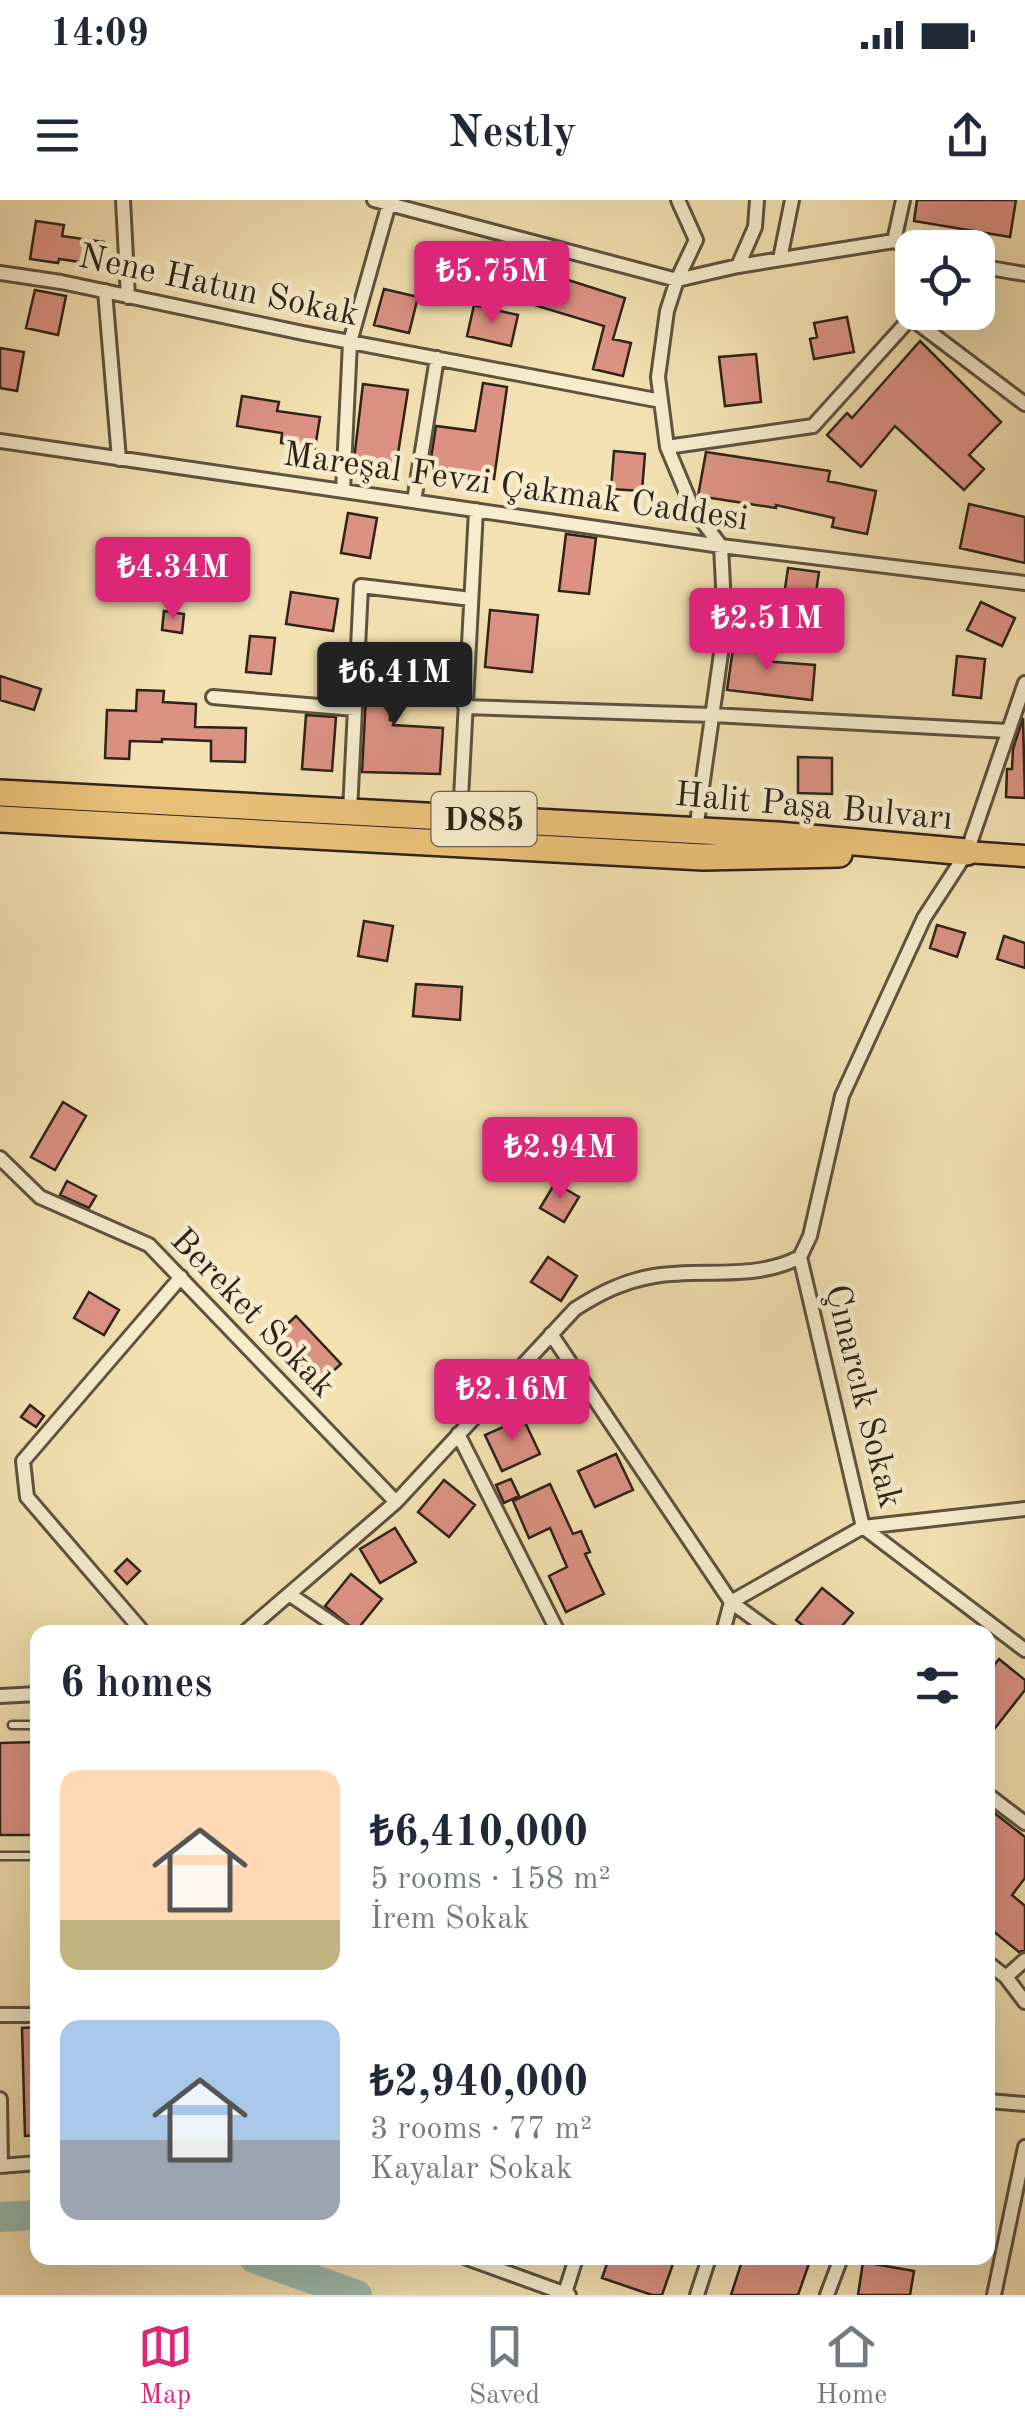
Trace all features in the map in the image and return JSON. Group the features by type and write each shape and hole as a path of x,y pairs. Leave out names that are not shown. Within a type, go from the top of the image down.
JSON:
{"highway":[{"name":"Halit Paşa Bulvarı","path":"0,792 696,830 967,852"},
{"name":"Halit Paşa Bulvarı","path":"0,819 703,857 967,852"}],"main road":[{"name":"D885","path":"967,852 1025,856"}],"street":[{"path":"123,200 128,296"},
{"path":"374,200 676,280 738,266 894,242 902,200"},
{"path":"678,200 696,240 676,280 658,376 667,447 693,508 721,546 724,625 696,830"},
{"path":"738,266 755,227 757,200"},
{"path":"780,260 792,200"},
{"path":"343,491 350,342 390,202"},
{"path":"995,267 1024,269"},
{"name":"Nene Hatun Sokak","path":"0,274 661,401"},
{"path":"105,292 119,458"},
{"path":"667,447 813,426 900,330"},
{"path":"933,330 1025,404"},
{"path":"414,501 437,358"},
{"name":"Mareşal Fevzi Çakmak Caddesi","path":"0,442 721,546 1025,583"},
{"path":"460,817 476,510"},
{"path":"350,812 361,586 471,599"},
{"path":"253,1625 396,1502 575,1309 605,1289 655,1276 780,1268 800,1258 810,1236 842,1096 924,918 967,852 1025,683"},
{"path":"214,697 355,709"},
{"path":"464,707 1008,731"},
{"name":"Bereket Sokak","path":"0,1158 40,1197 149,1244 396,1502"},
{"name":"Çınarcık Sokak","path":"800,1258 863,1527 993,1625"},
{"path":"138,1625 26,1497 23,1460 180,1277"},
{"path":"551,1334 731,1602 762,1625"},
{"path":"458,1434 554,1625"},
{"path":"725,1625 731,1602 863,1527 1025,1509"},
{"path":"289,1594 336,1625"},
{"name":"Çınarcık Sokak","path":"995,1626 1025,1650"},
{"path":"1008,1636 1025,1633"},
{"path":"0,1696 30,1694"},
{"path":"995,1800 1025,1824"},
{"path":"1006,1977 1025,1960"},
{"path":"995,1968 1025,2002"},
{"path":"0,2015 30,2015"},
{"path":"0,2099 1,2166 30,2164"},
{"path":"995,2102 1025,2104"},
{"path":"994,2295 1025,2147"},
{"path":"486,2265 567,2294 574,2265"},
{"path":"697,2295 707,2265"},
{"path":"828,2295 839,2265"}],"lane":[{"path":"12,1725 30,1725"},
{"path":"0,1856 30,1856"}],"building":[{"path":"917,200 1016,200 1010,237 995,234 995,230 914,221"},
{"path":"36,221 64,225 62,236 104,242 101,265 30,259"},
{"path":"543,272 625,298 613,339 631,343 623,376 593,369 604,326 534,305"},
{"path":"384,289 418,297 409,333 374,325"},
{"path":"35,290 66,296 58,335 26,328"},
{"path":"474,305 518,315 511,346 467,336"},
{"path":"847,317 854,352 814,359 810,339 817,337 814,323"},
{"path":"920,341 1001,422 969,455 984,469 964,490 895,426 861,467 827,435 847,413 852,418"},
{"path":"0,348 24,352 17,391 0,388"},
{"path":"756,354 761,402 725,406 719,357"},
{"path":"483,383 507,387 494,479 430,465 436,426 475,431"},
{"path":"363,384 408,390 396,466 354,460"},
{"path":"242,396 279,402 277,411 320,417 315,448 281,443 282,433 237,426"},
{"path":"614,451 645,454 642,491 611,489"},
{"path":"706,452 830,471 828,481 876,491 867,534 832,527 834,518 776,505 698,496"},
{"path":"969,504 1025,517 1025,563 960,548"},
{"path":"348,513 377,518 370,558 341,553"},
{"path":"566,534 596,538 589,594 559,591"},
{"path":"788,568 819,572 811,627 780,623"},
{"path":"291,592 338,599 333,631 286,624"},
{"path":"981,602 1015,618 1002,646 967,630"},
{"path":"490,610 538,615 532,672 485,667"},
{"path":"164,611 184,614 182,633 162,630"},
{"path":"735,635 766,640 763,661 815,665 812,700 727,690"},
{"path":"250,636 275,638 271,674 246,672"},
{"path":"372,648 402,649 401,677 391,676 390,720 393,725 443,728 440,774 362,772"},
{"path":"957,656 985,659 981,698 953,695"},
{"path":"0,676 41,689 34,710 0,700"},
{"path":"137,690 164,691 163,702 196,704 195,727 246,728 245,762 211,761 211,741 162,739 130,741 129,759 105,758 107,710 136,711"},
{"path":"306,715 336,717 332,771 302,769"},
{"path":"1023,718 1025,798 1006,797 1007,769 1012,769 1013,749"},
{"path":"798,757 832,758 832,794 798,793"},
{"path":"364,921 393,926 387,961 358,956"},
{"path":"937,925 965,933 957,957 930,948"},
{"path":"1004,936 1025,943 1025,968 997,959"},
{"path":"416,984 462,987 460,1020 413,1016"},
{"path":"63,1102 86,1116 55,1170 31,1157"},
{"path":"67,1181 96,1196 89,1208 60,1195"},
{"path":"555,1183 579,1197 564,1222 540,1208"},
{"path":"548,1257 577,1276 561,1301 531,1282"},
{"path":"89,1292 119,1310 104,1335 74,1318"},
{"path":"296,1316 341,1364 317,1386 272,1338"},
{"path":"30,1405 44,1416 36,1427 21,1417"},
{"path":"523,1418 540,1454 502,1471 485,1435"},
{"path":"616,1454 633,1490 595,1507 578,1471"},
{"path":"511,1479 519,1496 504,1503 496,1485"},
{"path":"444,1480 475,1505 449,1537 418,1512"},
{"path":"550,1484 573,1534 581,1531 590,1552 585,1554 604,1594 566,1612 549,1576 567,1567 550,1528 529,1538 513,1501"},
{"path":"395,1528 416,1562 380,1583 360,1549"},
{"path":"127,1559 140,1571 127,1584 115,1571"},
{"path":"351,1574 382,1599 361,1625 349,1625 325,1606"},
{"path":"822,1588 853,1613 843,1625 802,1625 796,1620"},
{"path":"999,1659 1025,1680 1025,1690 995,1728 995,1664"},
{"path":"30,1742 30,1835 0,1835 0,1743"},
{"path":"995,1813 1025,1837 1025,1878 1012,1895 1025,1906 1025,1950 1019,1952 995,1933"},
{"path":"22,2028 30,2028 30,2136 25,2136"},
{"path":"607,2265 673,2265 662,2295 602,2278"},
{"path":"741,2265 809,2265 798,2295 731,2295"},
{"path":"863,2265 914,2271 910,2295 858,2295"}],"waterway":[{"path":"0,2217 30,2215"},
{"path":"273,2265 357,2295"}]}
